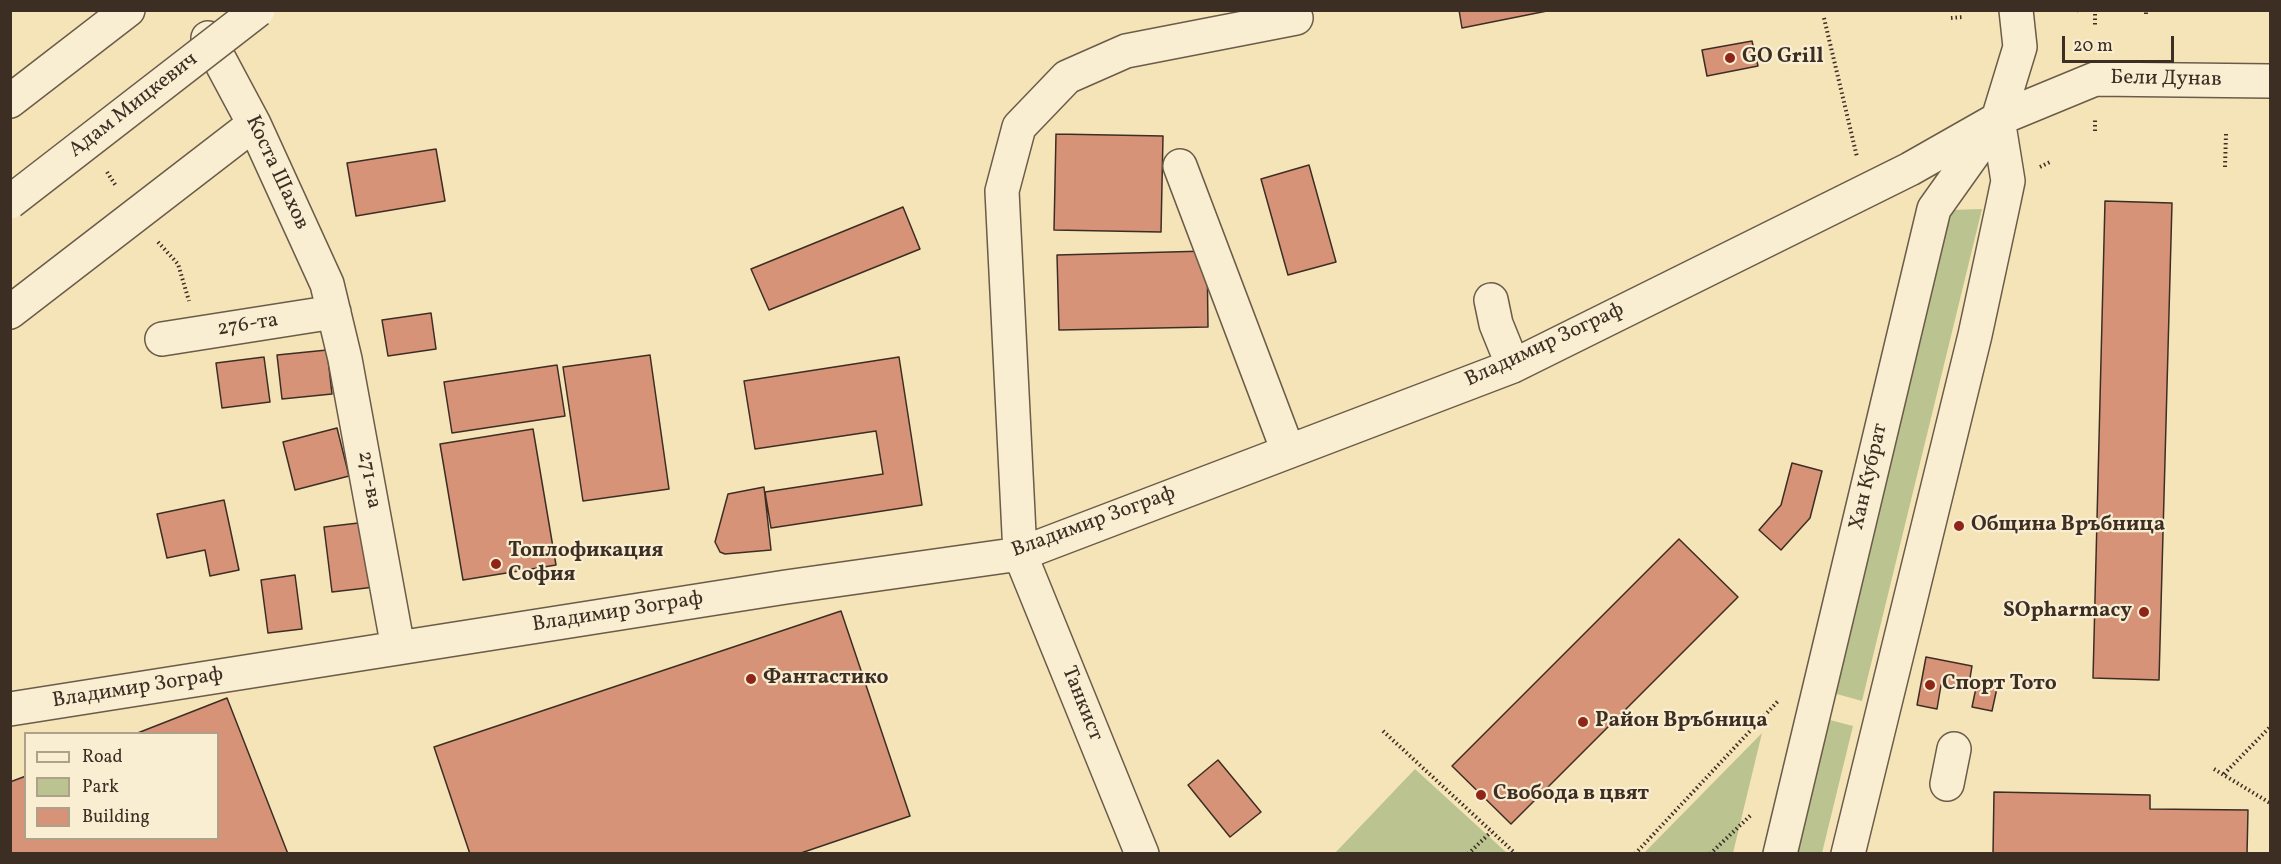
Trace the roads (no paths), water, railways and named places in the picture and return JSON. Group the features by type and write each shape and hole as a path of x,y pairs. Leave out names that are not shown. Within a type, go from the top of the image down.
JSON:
{"street":[{"path":"10,101 128,10"},
{"name":"Адам Мицкевич","path":"10,202 258,10"},
{"name":"Хан Кубрат","path":"1780,854 1934,209 1998,119 2020,47 2016,10"},
{"name":"Танкист","path":"1142,854 1020,554 1002,191 1019,127 1067,76 1126,51 1296,18"},
{"name":"Коста Шахов","path":"208,38 254,124 327,284 334,312"},
{"name":"Бели Дунав","path":"1998,119 2095,79 2271,81"},
{"name":"Хан Кубрат","path":"1848,854 1972,346 2008,181 1998,119"},
{"name":"Владимир Зограф","path":"10,709 786,587 1020,554 1513,366 1910,169 1998,119"},
{"path":"10,312 254,124"},
{"path":"1180,166 1288,451"},
{"path":"1491,300 1496,324 1513,366"},
{"name":"276-та","path":"162,339 334,312"},
{"name":"271-ва","path":"334,312 350,382 398,648"},
{"path":"1947,784 1954,749"}],"place":[{"name":"GO Grill","path":"1730,58"},
{"name":"Община Връбница","path":"1959,526"},
{"name":"Топлофикация София","path":"496,564"},
{"name":"SOpharmacy","path":"2144,612"},
{"name":"Фантастико","path":"751,679"},
{"name":"Спорт Тото","path":"1930,685"},
{"name":"Район Връбница","path":"1583,722"},
{"name":"Свобода в цвят","path":"1481,795"}]}
